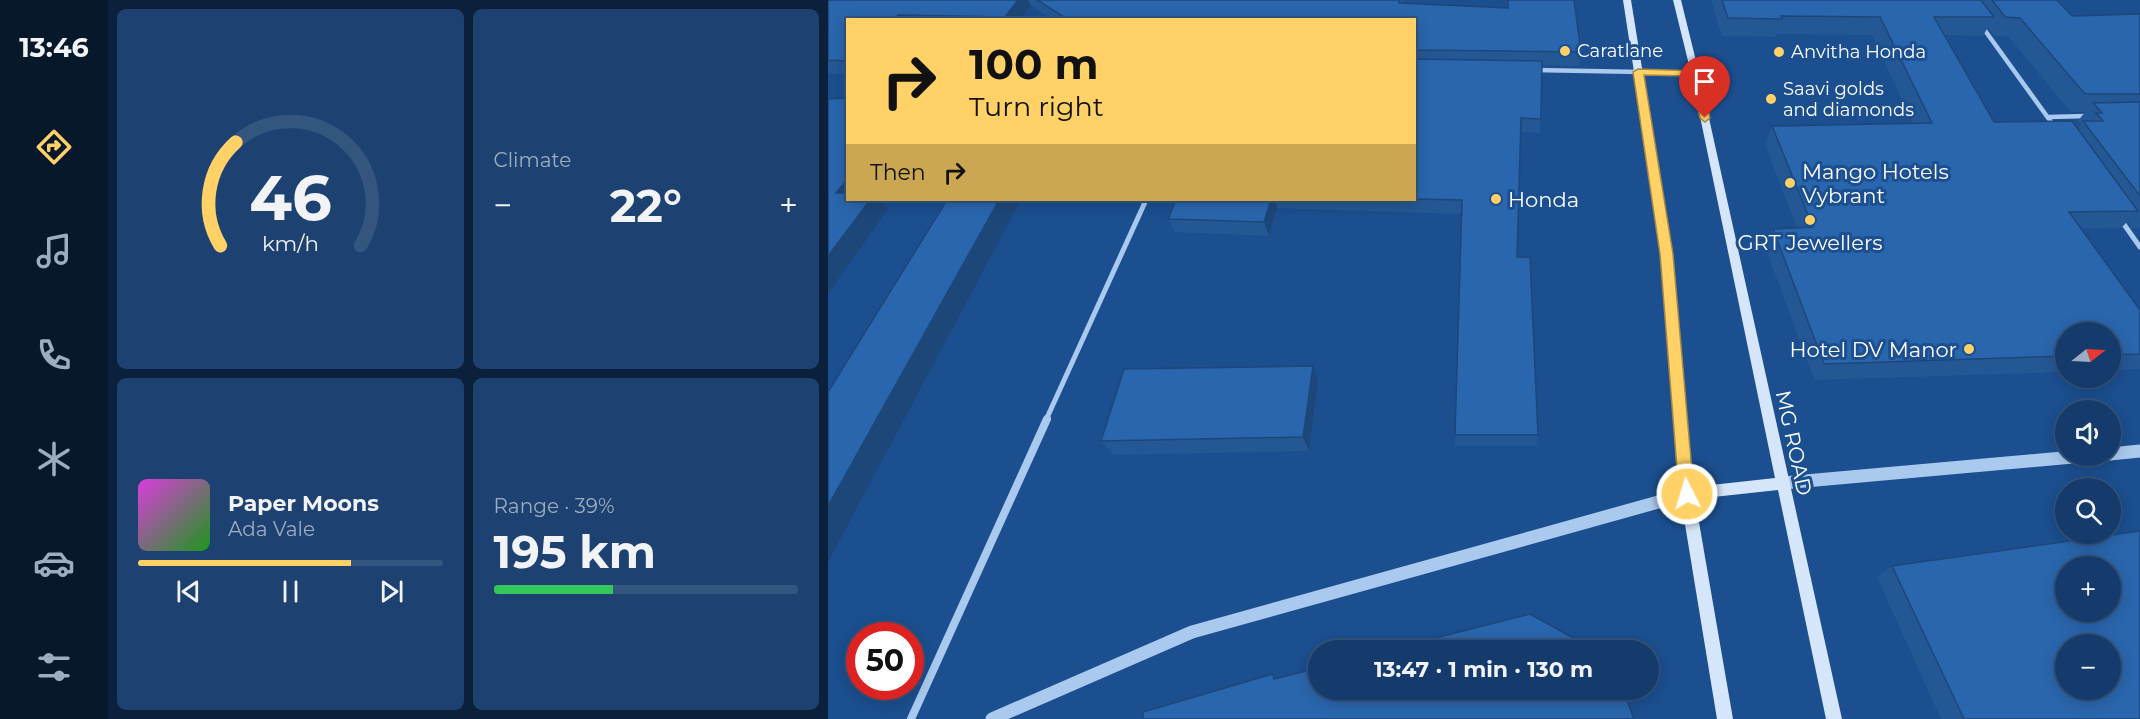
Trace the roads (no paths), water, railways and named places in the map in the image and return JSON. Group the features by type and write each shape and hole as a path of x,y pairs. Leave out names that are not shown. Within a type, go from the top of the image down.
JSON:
{"main road":[{"path":"1627,0 1666,254 1687,494 1725,719"},
{"name":"MG ROAD","path":"1677,0 1695,73 1834,719"},
{"path":"1687,494 1783,483"}],"street":[{"path":"1976,18 2061,136"},
{"path":"1532,70 1695,73"},
{"path":"2048,117 2094,116"},
{"path":"911,719 1146,201"},
{"path":"2114,210 2140,247"},
{"path":"2121,453 2140,451"},
{"path":"1783,483 2055,459"},
{"path":"992,719 1192,632 1687,494"}],"place":[{"name":"Caratlane","path":"1565,51"},
{"name":"Anvitha Honda","path":"1779,52"},
{"name":"Saavi golds and diamonds","path":"1771,99"},
{"name":"Mango Hotels Vybrant","path":"1790,183"},
{"name":"Honda","path":"1496,199"},
{"name":"GRT Jewellers","path":"1810,220"},
{"name":"Hotel DV Manor","path":"1969,349"}]}
